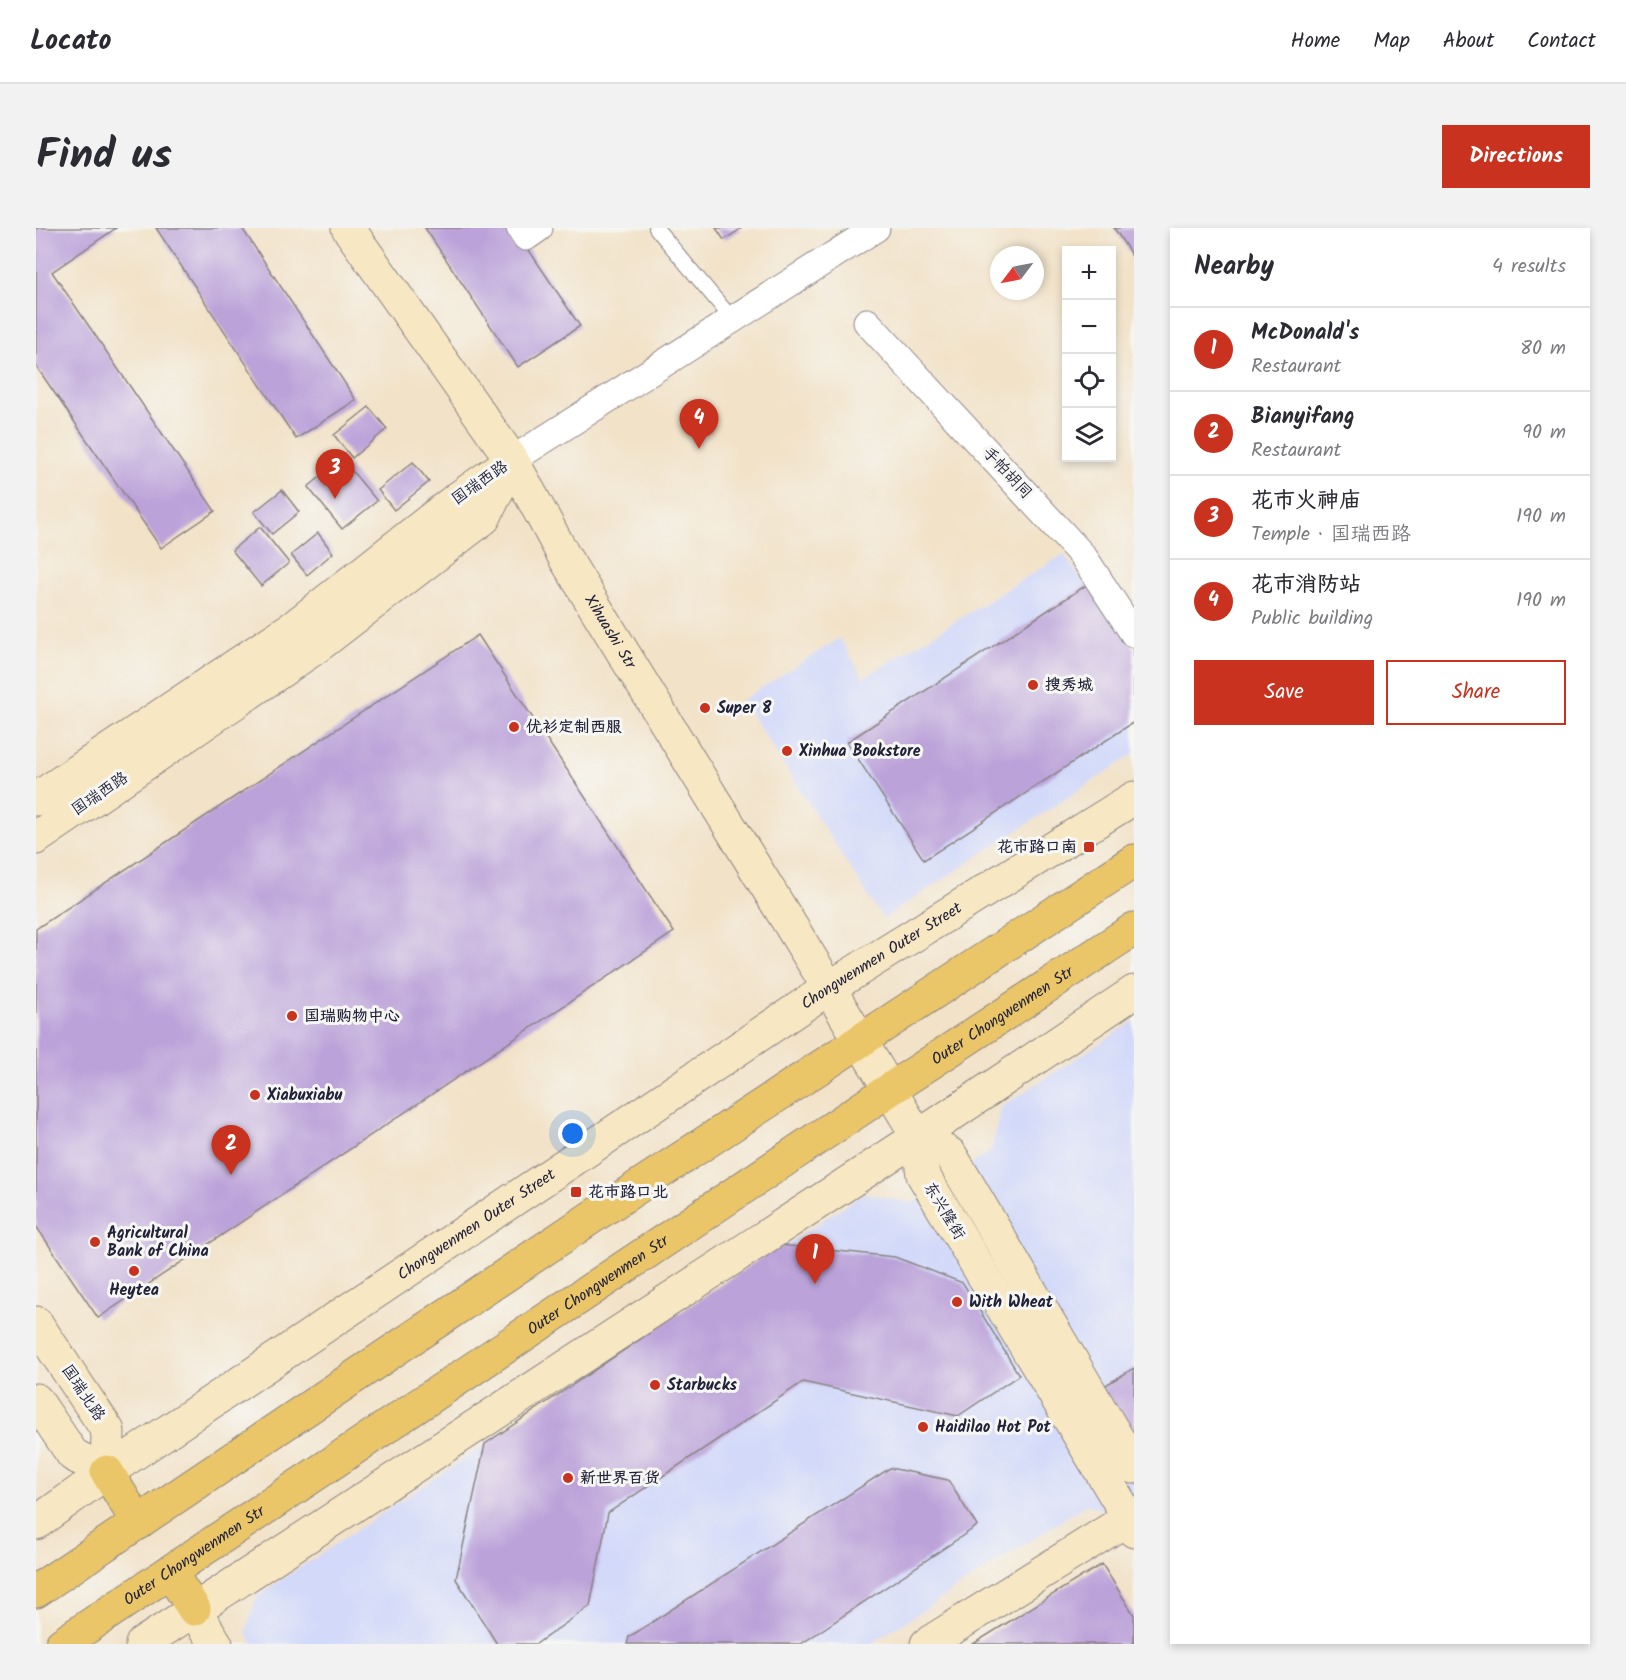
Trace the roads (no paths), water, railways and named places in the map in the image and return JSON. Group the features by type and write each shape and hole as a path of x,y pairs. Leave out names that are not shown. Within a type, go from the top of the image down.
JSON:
{"main road":[{"path":"36,1591 592,1217 1134,861"},
{"name":"Outer Chongwenmen Str","path":"62,1644 1134,928"},
{"path":"107,1472 138,1523"},
{"path":"170,1572 194,1609"}],"street":[{"name":"Xihuashi Str","path":"348,228 512,460 566,558 918,1137"},
{"path":"520,228 526,237 539,228"},
{"path":"512,460 876,228"},
{"name":"手帕胡同","path":"867,322 1083,556 1134,634"},
{"name":"国瑞西路","path":"36,799 295,626 458,498 512,460"},
{"name":"国瑞西路","path":"36,838 319,645 484,518 512,460"},
{"name":"Chongwenmen Outer Street","path":"36,1523 107,1472 829,988 1134,798"},
{"path":"142,1644 918,1137 1134,992"},
{"name":"东兴隆街","path":"918,1137 950,1154 1134,1467"},
{"name":"东兴隆街","path":"918,1137 923,1175 1132,1524"},
{"name":"国瑞北路","path":"36,1323 108,1431 107,1472"},
{"path":"36,1400 73,1455 107,1472"},
{"path":"927,1644 1132,1524"},
{"path":"194,1609 216,1644"}],"lane":[{"path":"656,228 733,320"}],"place":[{"name":"花市消防站","path":"699,449"},
{"name":"花市火神庙","path":"335,499"},
{"name":"搜秀城","path":"1033,685"},
{"name":"Super 8","path":"705,708"},
{"name":"优衫定制西服","path":"514,727"},
{"name":"Xinhua Bookstore","path":"787,751"},
{"name":"花市路口南","path":"1089,847"},
{"name":"国瑞购物中心","path":"292,1016"},
{"name":"Xiabuxiabu","path":"255,1095"},
{"name":"Bianyifang","path":"231,1175"},
{"name":"花市路口北","path":"576,1192"},
{"name":"Agricultural Bank of China","path":"95,1242"},
{"name":"Heytea","path":"134,1271"},
{"name":"McDonald's","path":"815,1284"},
{"name":"With Wheat","path":"957,1302"},
{"name":"Starbucks","path":"655,1385"},
{"name":"Haidilao Hot Pot","path":"923,1427"},
{"name":"新世界百货","path":"568,1478"}]}
